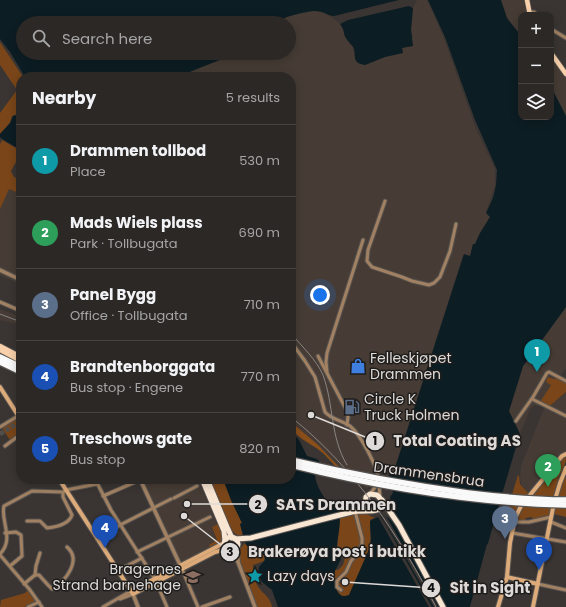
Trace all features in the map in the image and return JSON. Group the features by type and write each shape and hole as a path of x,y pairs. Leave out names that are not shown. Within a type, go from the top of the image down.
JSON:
{"highway":[{"path":"0,357 16,361"},
{"path":"0,357 16,365"},
{"path":"0,362 16,370"},
{"name":"Drammensbrua","path":"296,461 369,477 436,488 496,496 566,500"},
{"name":"Drammensbrua","path":"296,466 354,479 428,492 495,500 566,505"},
{"path":"204,484 224,531 226,549 232,551 244,540"},
{"path":"209,484 225,524 238,543 237,547"},
{"path":"369,510 365,503 366,497 370,494 376,494 380,498 385,509 392,515 401,529 443,607"},
{"path":"378,509 381,505 380,498"},
{"path":"355,511 365,503"},
{"path":"225,542 228,538 244,540 355,511 385,509"}],"main road":[{"path":"527,0 530,12"},
{"path":"554,57 566,74"},
{"path":"0,346 16,354"},
{"path":"0,350 16,359"},
{"path":"1,388 16,412"},
{"path":"498,607 507,578 514,522 521,506 562,456 566,454"},
{"path":"533,607 548,539 554,503 564,478 566,468"},
{"path":"62,484 119,570 132,593 225,542"},
{"path":"181,567 215,552 226,549"},
{"path":"507,578 538,584"}],"street":[{"path":"554,31 566,38"},
{"path":"385,201 368,250 368,261 372,267 402,276 412,281 428,285 434,283 440,277 450,251 456,224"},
{"path":"327,372 327,353 363,240"},
{"path":"0,270 16,278"},
{"path":"0,302 16,309"},
{"path":"296,349 315,378 325,412 333,419 354,430 362,442 377,471 380,498"},
{"path":"318,356 346,411 348,417 347,425"},
{"path":"516,421 532,399 547,373 549,372 566,381"},
{"path":"532,399 566,416"},
{"path":"0,427 16,420"},
{"path":"5,446 16,438"},
{"path":"370,494 377,486 378,482"},
{"path":"42,607 10,566 0,556 5,547 2,509 4,506 32,491 65,491 97,484 120,525 156,581 167,607"},
{"path":"103,496 129,484"},
{"path":"142,484 198,607"},
{"path":"97,539 120,525 197,486"},
{"path":"27,521 40,520 48,528 56,527 69,520 72,515 63,497 65,491"},
{"path":"341,590 338,587 337,581 346,572 362,544 362,538 355,511"},
{"path":"137,552 210,517"},
{"path":"514,522 549,517 551,520 566,528"},
{"path":"5,533 16,532 21,535 22,556 10,566"},
{"path":"512,533 566,542"},
{"path":"36,575 39,575 52,589 62,582 71,570 73,564 74,556 71,550 67,547"},
{"path":"237,547 238,562"},
{"path":"232,551 238,562 255,607"},
{"path":"36,575 36,566 40,553"},
{"path":"119,570 142,558"},
{"path":"24,584 36,575"},
{"path":"538,584 566,590"},
{"path":"103,607 132,593 138,607"},
{"path":"202,607 230,597"},
{"path":"28,607 39,602"}],"shaded area":[{"path":"0,0 399,0 334,16 319,11 314,11 291,16 16,16 16,60 220,60 190,72 22,72 0,39"},
{"path":"417,0 427,0 443,36 476,129 495,169 495,185 486,213 490,217 475,244 473,244 470,256 463,255 393,474 379,469 373,472 375,478 372,484 366,489 354,472 337,468 320,450 296,433 296,72 190,72 220,60 296,60 296,16 290,16 312,11 326,13 340,24 344,31 345,37 353,47 355,59 365,65 385,57 403,53 402,48 413,37 411,30 413,8"},
{"path":"428,0 501,0 507,18 518,32 518,120 554,120 554,93 566,116 566,307 523,366 509,411 520,434 470,607 278,607 272,590 262,582 258,573 259,567 265,560 264,555 246,545 240,524 242,523 225,484 296,484 296,437 307,456 317,459 320,462 316,467 315,472 317,484 330,505 334,505 339,513 340,524 337,547 341,559 335,571 334,579 338,592 344,596 349,595 370,547 370,521 389,513 392,510 390,497 393,493 389,473 393,474 464,254 470,256 473,244 475,244 490,217 486,213 493,198 497,170 475,120 445,37"},
{"path":"501,0 523,0 527,12 518,12 518,30 507,18"},
{"path":"409,6 413,8 411,30 413,46 402,48 403,53 385,57 365,65 358,63 356,61 354,49 345,36 343,28 340,24 348,20"},
{"path":"0,42 20,72 16,72 16,89 0,65"},
{"path":"554,60 566,77 566,116 554,93"},
{"path":"16,91 16,114 12,116 10,123 0,134 0,113"},
{"path":"16,115 16,147 0,137 0,134 10,123 13,116"},
{"path":"2,140 16,148 16,162 11,171 16,178 16,192 9,189 0,209 0,144"},
{"path":"0,183 16,191 16,283 0,275"},
{"path":"566,307 566,368 559,377 554,379 549,377 551,385 538,406 535,405 530,409 520,434 509,412 523,367"},
{"path":"0,309 16,315 16,324 0,320"},
{"path":"548,377 554,379 559,377 566,381 566,392 551,405 545,406 540,402 551,385 546,382"},
{"path":"566,393 566,454 529,494 521,484 521,466 545,406 551,405"},
{"path":"16,419 16,436 10,440 2,428"},
{"path":"296,426 318,445 339,467 337,468 322,452 297,435"},
{"path":"566,457 565,465 556,486 551,515 533,520 532,517 525,518 526,521 516,521 522,507 563,458"},
{"path":"518,475 520,484 529,494 515,515 504,521"},
{"path":"564,478 566,478 566,517 554,514 561,483"},
{"path":"142,484 200,484 217,525 212,527 218,544 181,566"},
{"path":"211,484 225,484 242,523 240,524 243,537 237,535 231,530"},
{"path":"364,513 375,518 371,519 370,522 370,547 364,565 349,595 342,597 337,591 335,581 335,570 338,570 343,565 345,558 342,552 337,549 340,518"},
{"path":"218,524 222,536 221,543 210,547 209,545 217,540 212,527"},
{"path":"245,543 246,545 261,552 265,558 264,561 253,565 254,574 257,585 269,599 272,607 256,607 239,559 239,550"},
{"path":"28,590 35,600 34,603 24,607 0,607 1,600 25,593"}],"pier":[{"path":"390,504 445,607 440,607 398,530 393,522 386,516 438,607 434,607 380,515 386,514 390,510"},
{"path":"377,515 379,515 386,525 432,607 429,607"},
{"path":"487,544 490,546 482,566 472,607 470,607"}],"tunnel":[{"path":"0,434 16,424"}],"railway":[{"path":"0,314 16,320"},
{"path":"296,339 313,358 323,375 335,432 347,465"},
{"path":"296,421 335,458 374,504 407,554 436,607"}],"place":[{"name":"Felleskjøpet Drammen","path":"358,366"},
{"name":"Drammen tollbod","path":"537,372"},
{"name":"Circle K Truck Holmen","path":"352,407"},
{"name":"Total Coating AS","path":"311,415"},
{"name":"Mads Wiels plass","path":"548,487"},
{"name":"SATS Drammen","path":"187,504"},
{"name":"Brakerøya post i butikk","path":"184,516"},
{"name":"Panel Bygg","path":"505,539"},
{"name":"Brandtenborggata","path":"105,548"},
{"name":"Treschows gate","path":"539,570"},
{"name":"Lazy days","path":"255,576"},
{"name":"Bragernes Strand barnehage","path":"193,577"},
{"name":"Sit in Sight","path":"345,582"}]}
